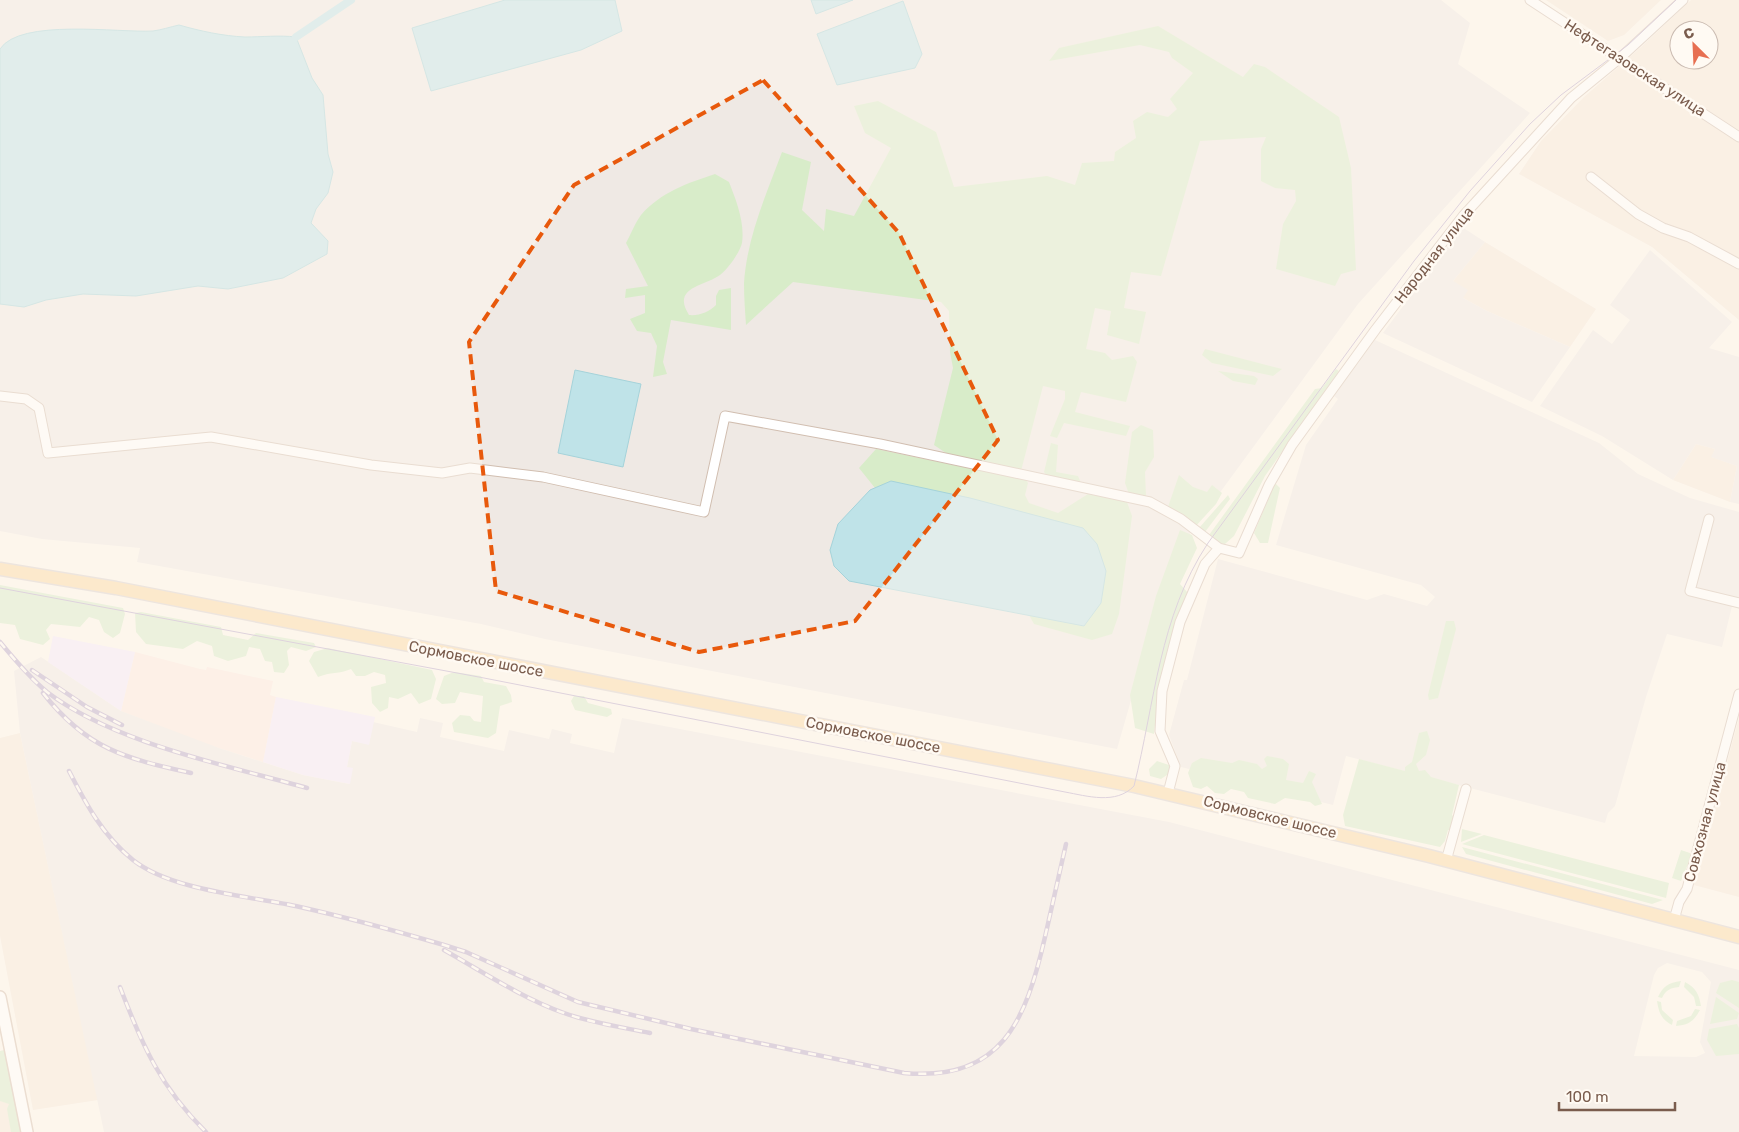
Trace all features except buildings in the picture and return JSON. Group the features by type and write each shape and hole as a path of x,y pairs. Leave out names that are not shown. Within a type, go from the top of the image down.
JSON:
{"main road":[{"name":"Сормовское шоссе","path":"0,569 116,588 1168,793 1446,861 1739,937"}],"street":[{"name":"Нефтегазовская улица","path":"1530,0 1739,137"},
{"name":"Народная улица","path":"1219,548 1239,552 1268,484 1292,446 1376,329 1463,216 1571,98 1620,58 1683,0"},
{"path":"1591,177 1638,214 1663,228 1689,237 1739,264"},
{"path":"4,396 26,399 39,408 48,452 211,437 380,466 442,473 470,468 543,477 704,512 725,416 890,446 1150,502 1180,519 1219,548 1205,564 1180,622 1162,691 1160,731 1175,766 1168,793"},
{"path":"1709,519 1690,591 1739,603"},
{"name":"Совхозная улица","path":"1674,920 1679,902 1687,889 1739,694"},
{"path":"1446,861 1466,789"},
{"path":"0,997 5,1046 27,1132"}],"highlighted area":[{"path":"763,80 899,233 998,440 855,621 699,652 496,591 469,342 574,185"}],"shaded area":[{"path":"0,0 1441,0 1470,23 1458,64 1530,113 1358,304 1172,558 1117,749 545,639 481,624 137,562 140,548 42,539 0,531"},
{"path":"1546,0 1661,0 1624,35 1608,41"},
{"path":"1691,0 1739,0 1739,320 1652,247 1519,174 1541,141 1584,97 1669,21 1669,70 1719,70 1719,20 1670,20"},
{"path":"1462,227 1485,242 1453,281 1468,290 1463,298 1487,311 1570,347 1532,402 1383,333"},
{"path":"1485,242 1596,309 1570,347 1487,311 1463,298 1453,281"},
{"path":"1650,250 1732,322 1709,348 1739,357 1739,504 1730,502 1737,466 1711,457 1715,449 1696,444 1673,480 1602,436 1540,406 1593,330 1612,344 1630,320 1610,305"},
{"path":"1375,340 1599,443 1638,474 1690,498 1739,512 1739,599 1734,598 1722,647 1667,634 1646,697 1615,806 1608,813 1605,823 1346,756 1333,805 1181,767 1169,735 1184,680 1187,680 1218,559 1367,600 1384,594 1427,606 1435,597 1421,585 1276,545 1306,445 1338,399 1334,396"},
{"path":"1696,444 1715,449 1712,457 1737,466 1730,502 1673,480"},
{"path":"53,636 135,652 121,711 48,662"},
{"path":"135,652 200,669 206,670 207,667 273,681 270,695 276,697 263,762 197,741 121,711"},
{"path":"41,657 121,711 219,748 303,775 349,784 347,767 352,741 369,744 373,722 417,732 420,718 443,723 440,737 504,751 509,730 549,739 552,729 572,734 570,743 614,753 622,718 1169,822 1739,970 1739,1132 104,1132 20,733 14,671","holes":["1667,963 1702,972 1711,982 1700,1042 1705,1053 1696,1057 1634,1056 1654,975 1658,968"]},
{"path":"276,697 375,717 369,745 352,741 347,767 353,768 350,784 303,775 263,762"},
{"path":"1739,718 1739,897 1694,885"},
{"path":"20,733 98,1100 33,1110 0,936 0,738"},
{"path":"7,1050 22,1132 0,1132 0,1051"}],"green space":[{"path":"1158,26 1243,77 1254,64 1265,67 1339,117 1351,168 1356,270 1341,274 1335,286 1276,269 1283,224 1296,201 1295,190 1275,188 1261,181 1261,149 1266,137 1200,141 1161,276 1131,272 1124,308 1146,312 1139,344 1107,335 1111,311 1095,308 1086,349 1105,353 1112,360 1133,356 1137,362 1126,402 1081,392 1075,412 1130,426 1126,436 1064,423 1057,438 1050,436 1065,399 1065,391 1043,386 1021,471 949,455 934,445 953,368 950,352 949,311 941,302 793,282 746,325 744,283 749,249 758,216 782,152 811,162 802,210 824,231 826,209 854,216 891,148 865,133 854,106 878,101 936,132 954,187 1047,176 1075,185 1082,163 1114,161 1115,152 1136,138 1133,121 1147,112 1168,117 1177,109 1170,99 1193,73 1172,58 1169,52 1140,45 1049,61 1059,48"},
{"path":"715,174 729,182 737,204 743,235 741,247 730,265 720,275 692,289 684,298 689,315 696,315 710,310 716,305 716,296 719,290 731,288 731,330 671,320 663,362 667,374 653,377 657,346 651,333 637,331 630,319 645,313 645,295 625,298 626,289 648,286 626,243 641,215 657,200 685,185"},
{"path":"1205,349 1282,369 1273,376 1212,363 1202,355"},
{"path":"1336,369 1339,371 1265,476 1234,536 1225,544 1218,543 1209,535 1315,389 1322,388"},
{"path":"1218,371 1254,376 1258,379 1255,385 1233,381"},
{"path":"1141,425 1153,430 1154,457 1145,472 1146,497 1129,494 1125,483 1132,432"},
{"path":"1051,443 1058,445 1056,472 1078,476 1081,483 1048,477 1044,472"},
{"path":"876,449 1026,480 1028,483 1025,495 1029,503 1058,513 1088,494 1127,502 1132,516 1119,614 1112,634 1092,640 1034,624 1029,615 1084,626 891,481 875,488 859,468"},
{"path":"1179,475 1193,487 1207,492 1212,485 1222,493 1216,504 1195,527 1168,507"},
{"path":"1275,483 1280,488 1268,543 1260,543 1254,533"},
{"path":"1228,495 1230,499 1205,532 1199,528"},
{"path":"1180,530 1192,535 1197,548 1180,584 1188,593 1163,680 1154,734 1135,728 1130,695 1156,596"},
{"path":"0,585 123,608 125,614 120,633 113,638 104,632 99,620 89,617 80,627 51,624 46,630 50,639 43,645 20,639 15,625 0,623"},
{"path":"141,612 221,627 223,635 248,640 256,633 314,643 316,647 306,651 291,647 287,651 289,665 284,673 274,672 272,662 265,661 260,649 249,647 246,656 228,661 214,656 212,646 197,641 183,649 146,644 136,632 135,613"},
{"path":"1446,621 1454,621 1456,629 1438,698 1429,700 1428,695"},
{"path":"328,648 432,670 436,679 431,699 419,704 411,693 398,699 389,697 388,708 380,712 372,703 371,687 386,683 385,675 374,672 365,676 356,676 351,669 318,677 309,661 314,652"},
{"path":"454,672 481,676 484,682 506,686 511,695 512,702 500,706 496,733 488,738 454,732 452,723 460,715 470,716 474,721 481,722 483,696 460,692 455,703 442,704 436,699 444,676"},
{"path":"574,696 584,696 588,703 611,709 612,714 607,717 575,710 571,701"},
{"path":"1427,731 1430,740 1426,755 1416,764 1419,771 1425,770 1431,777 1459,785 1452,815 1455,818 1451,830 1448,830 1445,841 1440,847 1345,826 1343,815 1359,759 1405,771 1405,767 1412,762 1419,733"},
{"path":"1267,756 1283,759 1289,764 1286,780 1303,783 1309,771 1316,774 1312,782 1322,804 1315,806 1310,802 1285,798 1275,804 1248,798 1244,792 1231,789 1224,794 1215,793 1207,786 1201,789 1193,787 1188,773 1192,763 1201,758 1232,763 1239,760 1257,764 1262,769 1267,766 1264,759"},
{"path":"1157,761 1169,765 1170,773 1161,779 1150,776 1149,769"},
{"path":"1462,829 1482,834 1461,842"},
{"path":"1484,835 1669,883 1666,898 1462,844"},
{"path":"1462,847 1663,900 1652,904 1466,854"},
{"path":"1681,850 1690,853 1691,857 1681,881 1672,878"},
{"path":"1732,980 1739,982 1739,1008 1716,993 1720,983"},
{"path":"1681,981 1679,987 1669,990 1662,998 1658,997 1666,986"},
{"path":"1685,982 1696,992 1701,1006 1696,1006 1694,997 1684,987"},
{"path":"1716,997 1739,1013 1737,1019 1710,1024"},
{"path":"1657,1001 1661,1002 1662,1010 1673,1020 1672,1025 1661,1015"},
{"path":"1695,1009 1700,1010 1693,1020 1684,1025 1676,1026 1677,1021 1691,1016"},
{"path":"1737,1024 1739,1028 1739,1054 1716,1056 1707,1040 1709,1029"},
{"path":"5,1050 23,1132 11,1132 7,1109 9,1104 0,1101 0,1051"}],"water":[{"path":"505,0 615,0 622,31 581,50 431,91 412,28"},
{"path":"811,0 853,0 816,14"},
{"path":"903,1 922,54 915,68 837,85 817,34"},
{"path":"179,25 212,33 245,37 296,37 312,78 323,95 328,154 333,172 328,193 316,209 311,223 328,241 327,254 283,278 228,289 198,286 136,296 83,294 46,300 24,307 0,304 0,49 11,39 28,33 48,30 153,31"},
{"path":"575,370 641,384 623,467 558,453"},
{"path":"891,481 970,498 1083,528 1097,544 1106,571 1101,603 1084,626 849,581 834,566 830,550 838,524 870,490"}],"waterway":[{"path":"296,37 351,0"}],"tram line":[{"path":"0,588 484,678 1083,795 1101,798 1119,796 1134,786 1160,661 1169,630 1179,600 1192,571 1208,543 1414,261 1470,191 1530,124 1561,95 1628,45 1676,0"}],"railway":[{"path":"0,642 28,675 47,692 74,710 105,725 137,739 207,761 307,788"},
{"path":"32,670 87,707 122,725"},
{"path":"43,693 59,712 91,739 126,756 191,773"},
{"path":"69,771 104,830 122,851 149,870 169,879 213,891 318,911 444,945 466,952 578,1002 691,1029 904,1073 937,1073 965,1067 987,1056 1004,1040 1018,1019 1029,995 1038,967 1066,844"},
{"path":"444,950 548,1007 585,1020 650,1033"},
{"path":"120,987 136,1028 154,1065 190,1116 206,1132"}]}
